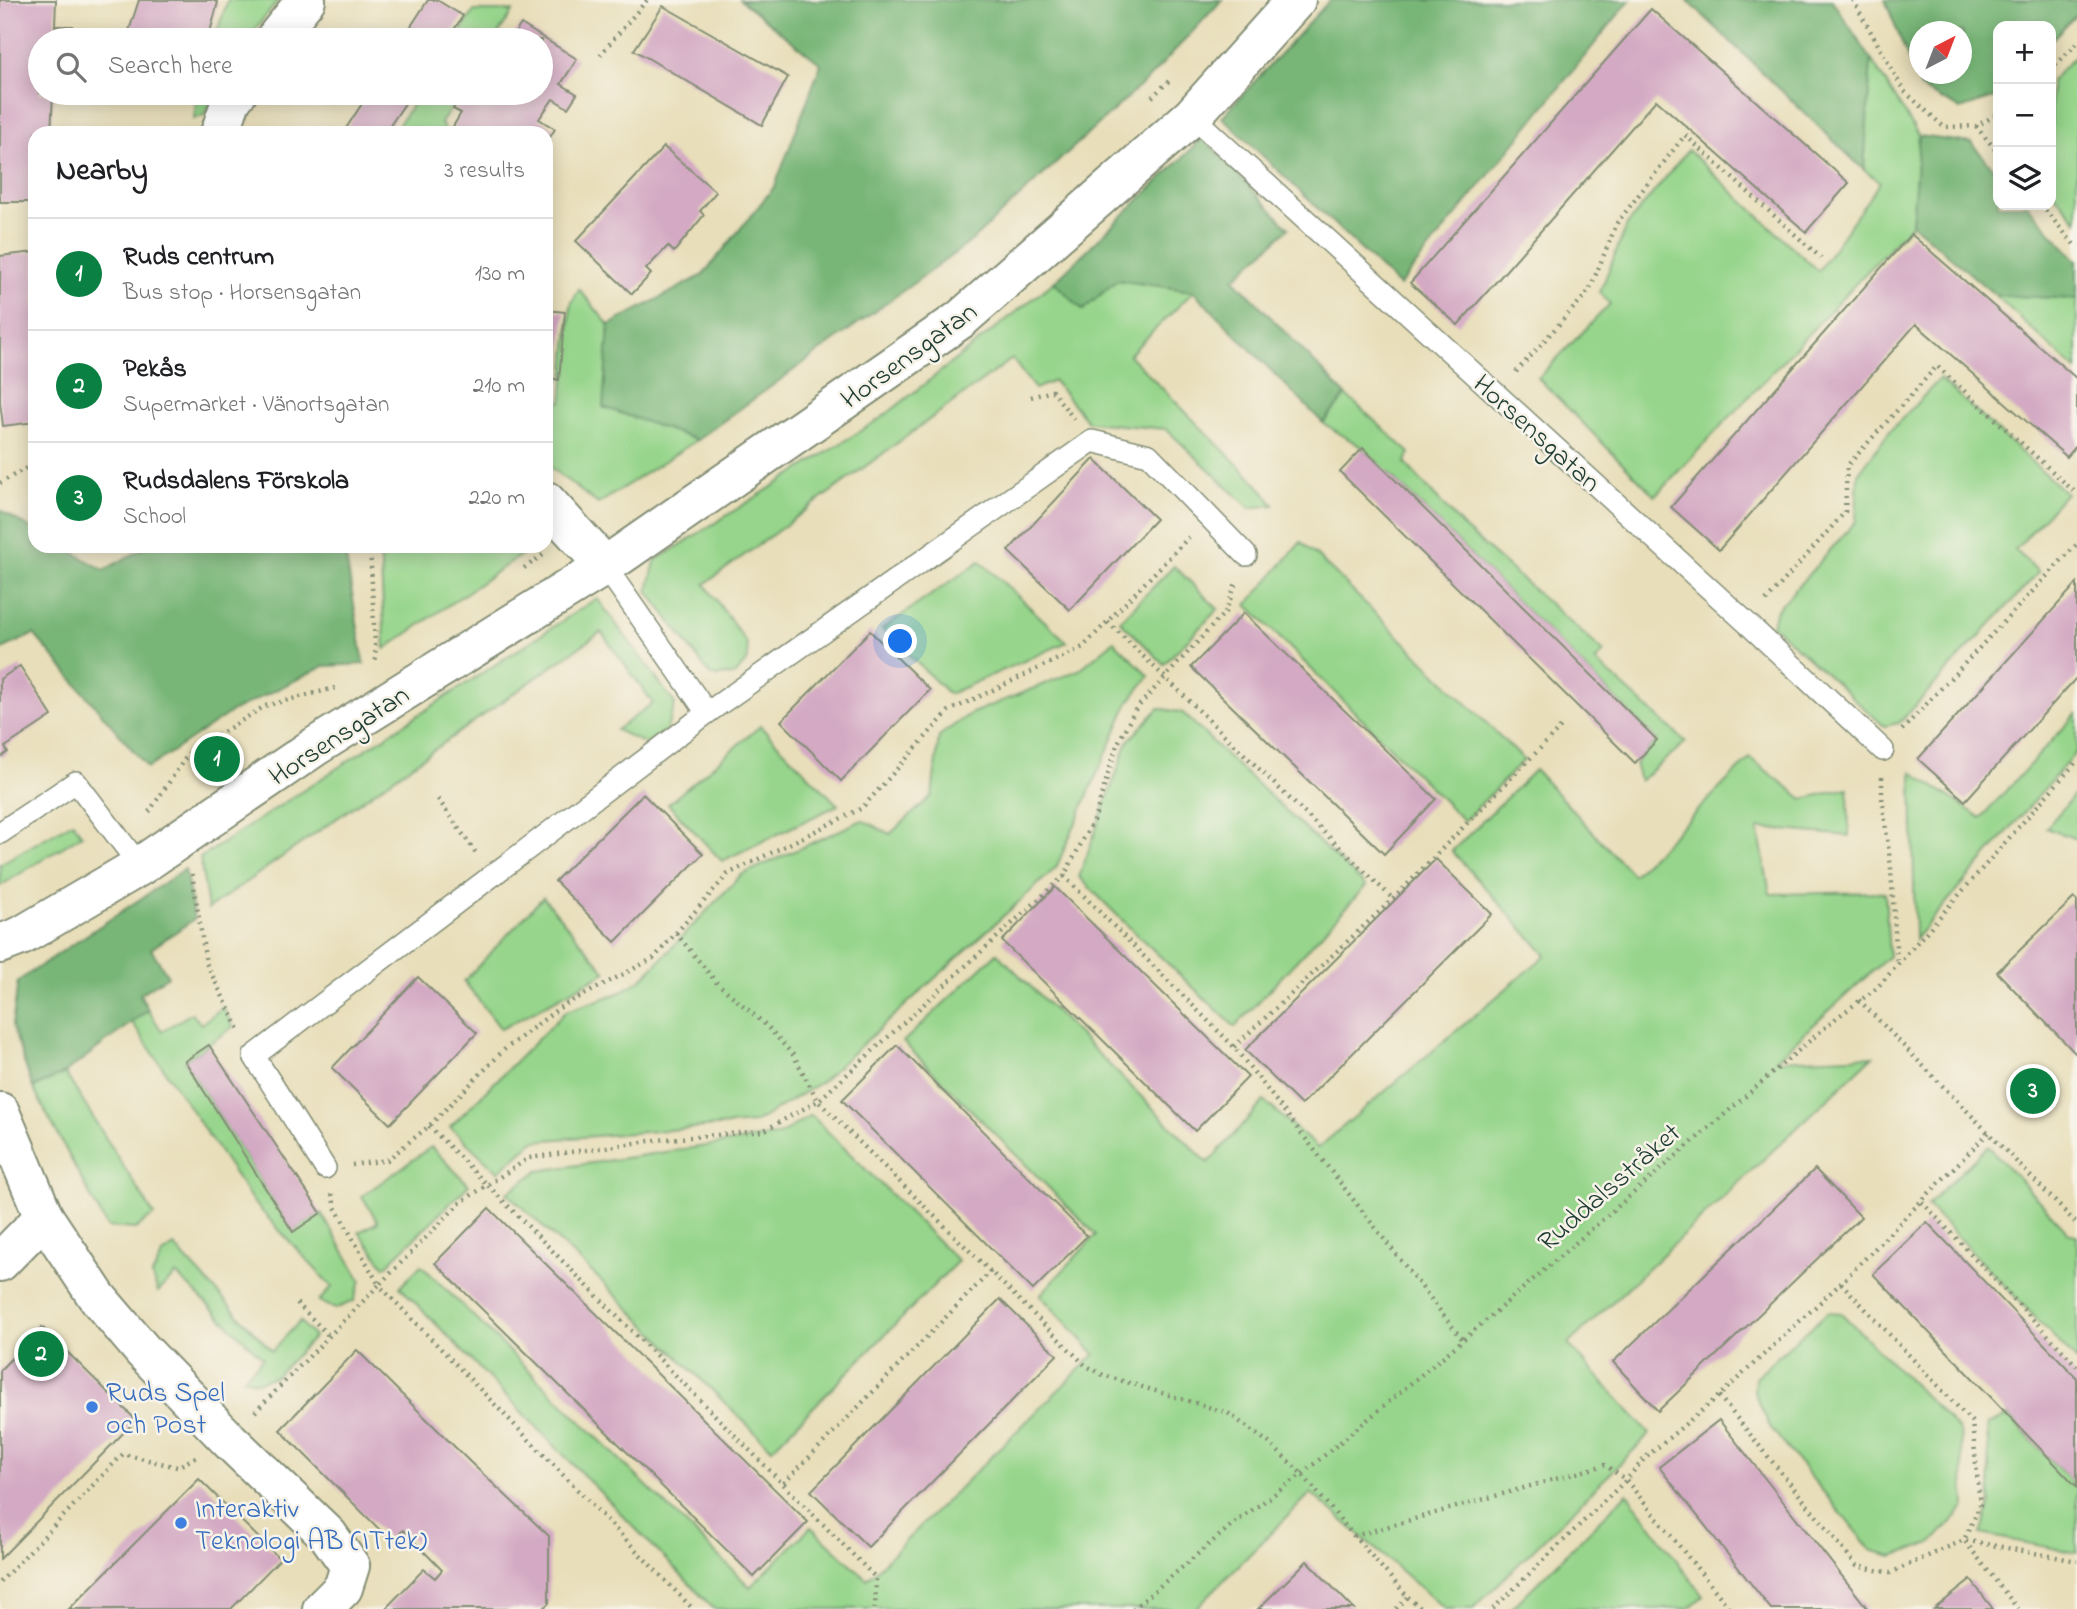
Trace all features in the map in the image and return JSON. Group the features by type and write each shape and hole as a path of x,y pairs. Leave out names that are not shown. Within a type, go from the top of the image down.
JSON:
{"street":[{"path":"284,28 306,0"},
{"name":"Horsensgatan","path":"0,944 21,936 140,866 316,746 605,566 961,320 1192,116 1296,0"},
{"path":"222,126 230,105"},
{"path":"553,508 605,566"},
{"path":"0,1112 44,1217 97,1297 143,1351 228,1439 328,1535 350,1566 343,1588 322,1609"},
{"path":"0,1262 44,1217"}],"lane":[{"name":"Horsensgatan","path":"1192,116 1883,750"},
{"path":"325,1168 254,1056 707,713 1092,442 1149,455 1246,555"},
{"path":"605,566 707,713"},
{"path":"0,833 76,782 140,866"}],"path":[{"path":"600,55 647,0"},
{"path":"1853,0 1904,91 1944,127 1976,126 1993,117"},
{"path":"2056,65 2077,43"},
{"path":"1147,102 1175,75"},
{"path":"1976,126 1993,147"},
{"path":"1496,394 1589,290 1617,223 1685,135 1821,258"},
{"path":"2045,210 2077,248"},
{"path":"1747,623 1845,512 1847,466 1937,366 2077,494"},
{"path":"1031,397 1052,391 1092,442"},
{"path":"0,483 28,467"},
{"path":"693,1609 379,1285 335,1207 325,1168 387,1160 429,1126 504,1050 559,1008 654,958 729,874 862,808 949,711 1083,647 1209,517"},
{"path":"553,548 575,533"},
{"path":"1898,964 1882,797 1883,750 2077,544"},
{"path":"370,553 376,669 387,662"},
{"path":"522,570 546,553"},
{"path":"0,1581 122,1454 177,1467 228,1439 461,1202 529,1158 656,1140 763,1131 818,1101 1064,876 1095,817 1117,745 1135,710 1226,611 1246,555"},
{"path":"1108,622 1393,899"},
{"path":"116,835 148,813 188,754 265,706 342,686"},
{"path":"1234,1046 1393,899 1562,726"},
{"name":"Ruddalsstråket","path":"1133,1609 1233,1524 1302,1474 1835,1019 1877,988 2077,761"},
{"path":"438,799 492,876"},
{"path":"186,835 206,963 254,1056"},
{"path":"1064,876 1234,1046 1462,1340"},
{"path":"676,933 716,982 767,1026 794,1056 818,1101 1085,1365 1103,1375 1228,1413 1269,1443 1302,1474 1421,1609"},
{"path":"1860,1000 2077,1224"},
{"path":"429,1126 876,1578 875,1609"},
{"path":"1493,1609 1626,1480 1645,1458 1719,1396 1841,1283 1989,1132"},
{"path":"1922,1202 2077,1366"},
{"path":"784,1483 991,1271"},
{"path":"1841,1283 1972,1422 1979,1505 1964,1541"},
{"path":"297,1303 329,1336"},
{"path":"1719,1396 1857,1566 1890,1573 1964,1541 2077,1561"},
{"path":"1354,1536 1605,1465 1626,1480 1730,1609"},
{"path":"1964,1541 2018,1609"},
{"path":"1396,1609 1408,1597"}],"green space":[{"path":"228,0 279,0 256,28 218,28"},
{"path":"740,0 1222,0 1152,75 969,243 697,440 603,407 609,325 703,275 775,186 821,64"},
{"path":"1330,0 1630,0 1399,286 1222,117"},
{"path":"1687,0 1832,0 1871,59 1864,170"},
{"path":"1885,0 2077,0 2077,14 2056,35 2056,21 1993,21 1993,98 1960,109 1920,88 1918,84 1972,84 1972,21 1909,21 1909,60"},
{"path":"474,11 513,11 502,28 463,28"},
{"path":"2077,54 2077,221 2056,196 2056,76"},
{"path":"1871,59 1919,136 1912,224 1655,496 1538,378 1610,304 1600,292 1627,225 1688,150 1818,271 1880,182 1864,170"},
{"path":"196,105 209,105 204,115 194,119"},
{"path":"412,105 453,105 441,123 442,126 398,126"},
{"path":"1919,136 1971,143 1993,167 1993,210 2031,210 2077,261 2077,299 1995,295 1912,224"},
{"path":"1203,138 1289,228 1234,279 1346,395 1323,423 1193,291 1117,280 1083,310 1054,282"},
{"path":"1117,280 1194,291 1129,355 1259,486 1274,505 1250,508 1166,429 1088,422 1054,381 1035,389 1012,359 705,584 747,644 748,660 734,675 711,676 648,591 655,561 884,416 1054,282 1083,310"},
{"path":"579,289 609,325 604,407 697,440 598,504 553,469 553,401 562,402 571,304"},
{"path":"1995,295 2077,299 2077,371"},
{"path":"1940,379 2066,493 2015,550 2039,572 1899,723 1884,726 1772,625 1775,612 1856,521 1858,474 1890,431"},
{"path":"1346,395 1410,453 1405,463 1465,529 1604,652 1595,661 1686,742 1640,781 1635,763 1657,740 1363,448 1323,423"},
{"path":"0,510 28,527 28,553 74,553 104,570 135,553 345,553 364,664 324,666 231,712 148,768 34,634 0,650"},
{"path":"1301,542 1524,760 1464,821 1247,605"},
{"path":"380,553 524,553 385,649"},
{"path":"980,561 1067,642 949,694 882,629"},
{"path":"1174,566 1218,609 1164,664 1120,621"},
{"path":"597,598 675,704 667,729 646,744 616,730 653,703 601,632 208,909 200,858"},
{"path":"1114,641 1149,676 1128,703 1056,868 821,1082 754,1123 534,1141 498,1172 450,1127 566,1011 619,993 642,979 741,875 862,820 890,834 932,796 939,736 970,714 1079,670"},
{"path":"1159,708 1183,713 1366,886 1235,1027 1079,877 1128,741"},
{"path":"2077,713 2077,751 1915,939 1912,772 1981,818"},
{"path":"760,726 838,805 722,861 668,804"},
{"path":"1750,758 1803,799 1848,788 1849,836 1758,828 1770,894 1885,892 1889,956 1775,1060 1873,1056 1568,1344 1650,1434 1473,1609 1445,1609 1311,1493 1195,1609 714,1609 400,1287 421,1265 750,1587 811,1527 867,1579 1095,1354 1040,1295 1096,1235 903,1042 997,953 1208,1163 1264,1101 1318,1148 1546,955 1452,851 1535,770 1633,875"},
{"path":"2077,792 2077,839 2046,828"},
{"path":"73,822 82,835 0,886 0,864"},
{"path":"185,869 194,919 151,949 168,976 140,994 148,1010 65,1073 33,1088 12,1026 18,981"},
{"path":"543,897 606,972 501,1029 464,981"},
{"path":"223,1007 233,1027 185,1061 293,1231 321,1213 361,1280 354,1301 335,1309 319,1301 332,1287 254,1203 132,1022 148,1010 162,1031 192,1013 201,1024"},
{"path":"65,1073 154,1215 135,1229 107,1227 33,1088"},
{"path":"811,1115 958,1261 772,1449 507,1193 538,1171 779,1135"},
{"path":"1988,1146 2069,1233 2077,1236 2077,1361 1927,1205"},
{"path":"431,1147 469,1185 385,1267 359,1232 378,1222 362,1196"},
{"path":"174,1246 272,1351 300,1321 314,1337 276,1376 258,1382 244,1378 263,1358 176,1274 158,1292 152,1275 163,1254"},
{"path":"1828,1312 1841,1313 1960,1431 1965,1507 1932,1543 1892,1556 1871,1550 1770,1427 1754,1392 1755,1377"},
{"path":"2008,1416 2077,1487 2077,1553 1981,1534 1991,1502 1987,1425"},
{"path":"1627,1493 1703,1596 1688,1609 1511,1609"}],"building":[{"path":"0,0 56,0 55,26 73,28 28,28 28,105 52,105 51,126 28,126 28,202 0,202"},
{"path":"139,0 218,2 211,28 130,28"},
{"path":"428,0 437,0 463,16 455,28 410,28"},
{"path":"663,6 788,77 762,125 634,50"},
{"path":"1651,9 1849,183 1806,232 1656,100 1458,325 1410,283"},
{"path":"553,44 577,59 561,84 577,94 568,108 553,99"},
{"path":"361,105 404,105 390,126 348,126"},
{"path":"456,105 549,105 539,119 550,126 453,126 461,113 453,109"},
{"path":"664,147 716,192 700,211 704,215 674,252 668,246 646,269 651,274 632,294 576,241"},
{"path":"1911,234 2077,379 2077,445 2067,457 1916,324 1719,550 1671,507"},
{"path":"28,253 28,423 3,426 0,402 0,256"},
{"path":"553,311 565,312 559,380 553,378"},
{"path":"1363,448 1657,740 1635,763 1340,472"},
{"path":"1094,459 1156,519 1070,610 1008,551"},
{"path":"2077,583 2077,677 1965,801 1918,759"},
{"path":"1244,613 1436,799 1384,854 1191,667"},
{"path":"870,631 930,690 841,781 781,721"},
{"path":"20,666 52,716 5,747 8,752 0,758 0,679"},
{"path":"643,794 703,854 615,942 555,881"},
{"path":"1436,859 1492,914 1301,1105 1245,1050"},
{"path":"1055,887 1248,1077 1195,1131 1002,941"},
{"path":"2074,898 2077,901 2077,1055 1997,972"},
{"path":"418,977 477,1033 390,1124 332,1068"},
{"path":"209,1045 321,1213 293,1232 185,1061"},
{"path":"897,1045 1087,1236 1033,1290 842,1100"},
{"path":"1815,1169 1861,1217 1658,1411 1613,1362"},
{"path":"489,1208 808,1522 754,1577 435,1263"},
{"path":"1927,1222 2077,1378 2077,1487 1873,1274"},
{"path":"1000,1299 1057,1355 868,1547 811,1491"},
{"path":"42,1327 136,1420 0,1559 0,1370"},
{"path":"357,1350 549,1536 549,1603 542,1609 385,1609 424,1569 435,1578 442,1570 403,1530 392,1542 280,1430"},
{"path":"1719,1420 1868,1609 1771,1609 1718,1542 1659,1467"},
{"path":"199,1479 280,1559 231,1609 69,1609"},
{"path":"1307,1561 1354,1609 1258,1609"},
{"path":"1971,1580 1993,1609 1934,1609"}],"place":[{"name":"Ruds centrum","path":"217,759"},
{"name":"Rudsdalens Förskola","path":"2033,1091"},
{"name":"Pekås","path":"41,1354"},
{"name":"Ruds Spel och Post","path":"92,1407"},
{"name":"Interaktiv Teknologi AB (ITtek)","path":"181,1523"}]}
